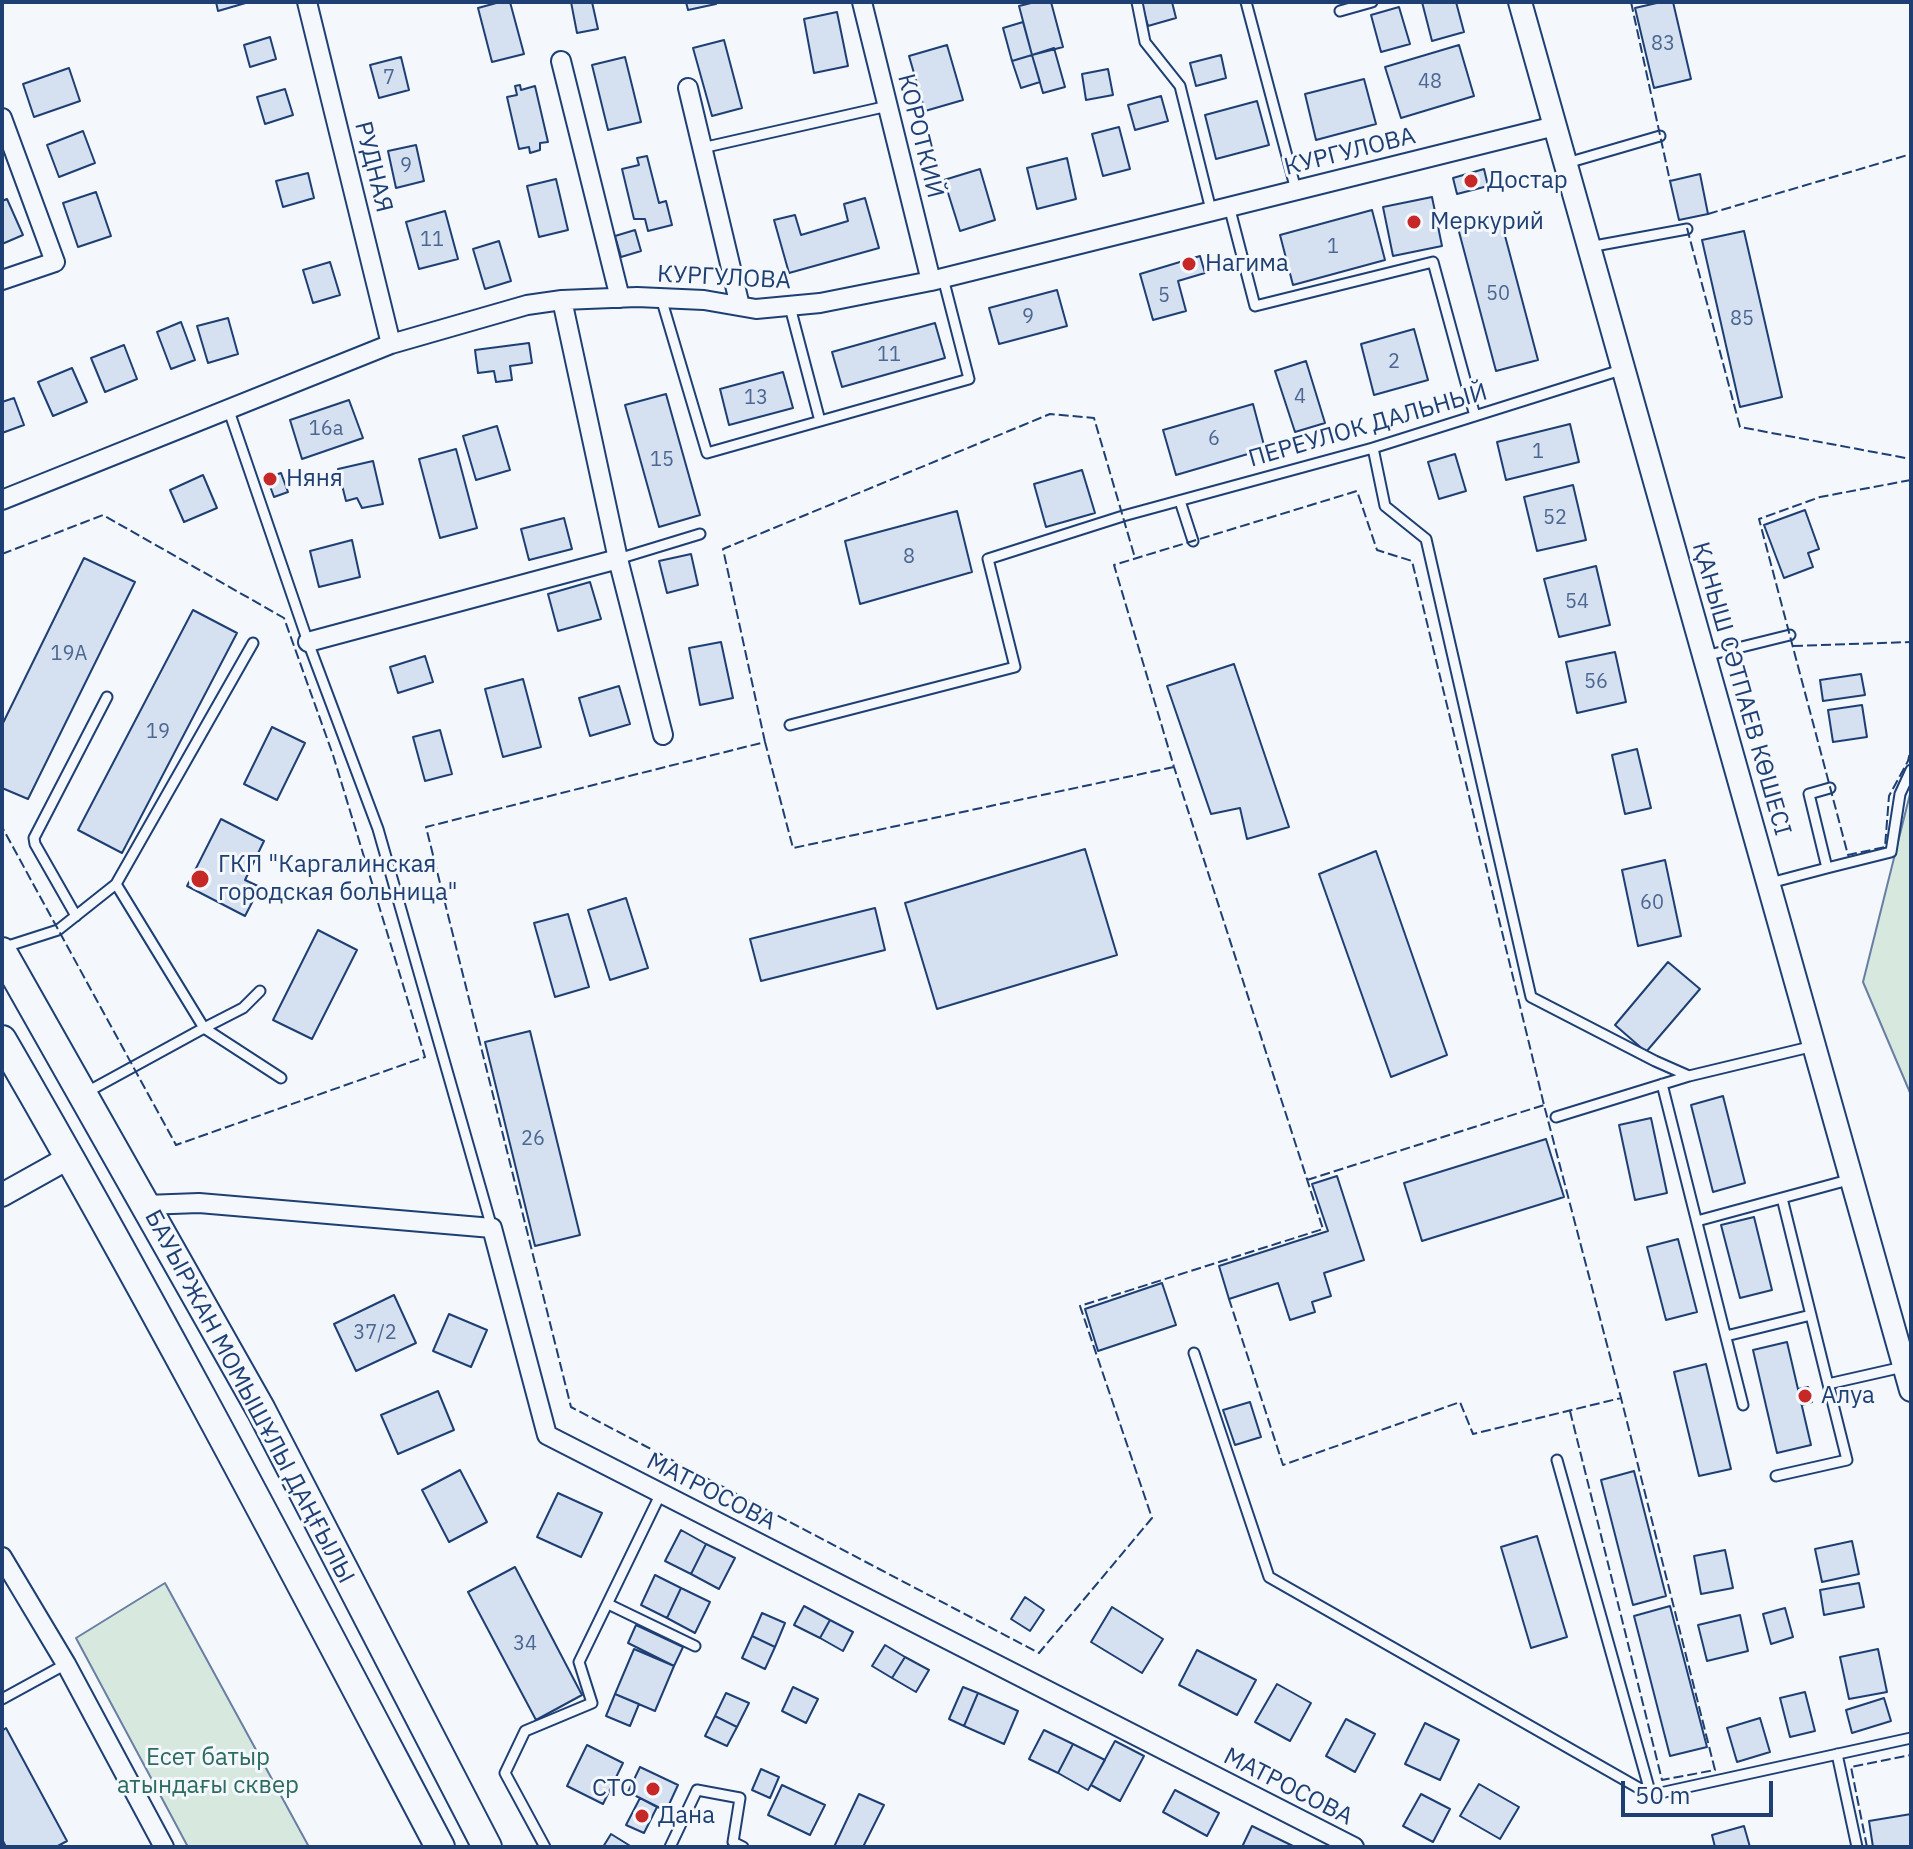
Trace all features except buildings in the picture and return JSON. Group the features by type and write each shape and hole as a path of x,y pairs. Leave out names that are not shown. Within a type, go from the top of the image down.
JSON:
{"main road":[{"name":"БАУЫРЖАН МОМЫШҰЛЫ ДАҢҒЫЛЫ","path":"2,950 261,1410 487,1847"},
{"name":"БАУЫРЖАН МОМЫШҰЛЫ ДАҢҒЫЛЫ","path":"2,1040 219,1428 440,1847"},
{"path":"70,1157 107,1137"},
{"path":"219,1428 261,1410"}],"street":[{"name":"РУДНАЯ","path":"307,2 391,344"},
{"name":"КОРОТКИЙ","path":"862,2 937,279"},
{"name":"ҚАНЫШ СӘТПАЕВ КӨШЕСІ","path":"1520,2 1911,1390"},
{"path":"561,61 620,298"},
{"path":"688,88 740,306"},
{"path":"2,118 55,262 2,280"},
{"name":"КУРГУЛОВА","path":"2,500 391,344 490,314 562,300 620,298 704,300 740,306 790,307 937,279 1555,126"},
{"path":"562,300 618,559 663,735"},
{"path":"308,642 618,559"},
{"path":"2,1195 70,1157"},
{"path":"145,1205 199,1203 492,1228"},
{"name":"МАТРОСОВА","path":"492,1228 547,1435 1354,1847"},
{"path":"2,1557 66,1664 164,1847"}],"lane":[{"path":"1137,2 1145,42 1180,86 1255,306 1433,262 1475,416"},
{"path":"1246,2 1296,190"},
{"path":"1340,11 1372,2"},
{"path":"702,148 888,106"},
{"path":"1566,163 1660,136"},
{"path":"1589,247 1687,229"},
{"path":"661,298 707,453 969,379 937,279"},
{"path":"790,307 820,421"},
{"name":"ПЕРЕУЛОК ДАЛЬНЫЙ","path":"790,725 1015,667 988,559 1123,516 1373,448 1624,369"},
{"path":"228,408 308,642 378,829 492,1228"},
{"path":"1373,448 1385,506 1426,539 1531,997 1689,1076"},
{"path":"1180,501 1193,541"},
{"path":"618,559 700,534"},
{"path":"1705,656 1790,635"},
{"path":"2,950 58,930 116,884 253,643"},
{"path":"76,916 34,838 107,697"},
{"path":"1769,884 1891,852 1900,794 1911,770"},
{"path":"1827,868 1809,794 1830,788"},
{"path":"116,884 204,1028 281,1078"},
{"path":"84,1094 243,1008 260,991"},
{"path":"1556,1117 1689,1076 1814,1046"},
{"path":"1662,1084 1743,1405"},
{"path":"1697,1221 1852,1179"},
{"path":"1776,1476 1847,1460 1782,1198"},
{"path":"1726,1336 1811,1315"},
{"path":"1194,1353 1269,1577 1651,1795 1911,1738"},
{"path":"1828,1384 1904,1366"},
{"path":"1557,1460 1651,1795"},
{"path":"545,1847 505,1773 525,1731 592,1703 579,1662 661,1493"},
{"path":"608,1604 695,1646"},
{"path":"2,1699 66,1664"},
{"path":"1837,1754 1857,1847"},
{"path":"670,1847 697,1790 740,1798 733,1842 743,1847"}],"green space":[{"path":"1911,790 1911,1095 1863,982"},
{"name":"Есет батыр атындағы сквер","path":"165,1583 309,1847 188,1847 76,1638"}],"fence":[{"path":"1631,2 1670,181"},
{"path":"1708,214 1911,154"},
{"path":"1687,228 1740,427 1911,459"},
{"path":"765,742 723,549 1050,414 1094,418 1135,558"},
{"path":"1911,480 1820,497 1759,519 1848,855 1885,847 1889,796 1908,761 1911,748"},
{"path":"1174,767 793,848 765,742 426,827 571,1407 1039,1653 1152,1518 1080,1306 1323,1229 1174,767 1114,565 1357,491 1377,550 1412,561 1544,1105 1621,1398 1473,1434 1460,1402 1283,1465 1229,1299"},
{"path":"2,554 103,515 284,618 333,755 425,1057 176,1145 2,827"},
{"path":"1793,646 1911,642"},
{"path":"1307,1180 1544,1105"},
{"path":"1570,1411 1662,1780 1715,1770 1621,1398"},
{"path":"1867,1847 1851,1767 1911,1755"}],"place":[{"name":"Достар","path":"1471,181"},
{"name":"Меркурий","path":"1414,222"},
{"name":"Нагима","path":"1189,264"},
{"name":"Няня","path":"270,479"},
{"name":"ГКП \"Каргалинская городская больница\"","path":"200,879"},
{"name":"Алуа","path":"1805,1396"},
{"name":"СТО","path":"653,1789"},
{"name":"Дана","path":"642,1816"}]}
